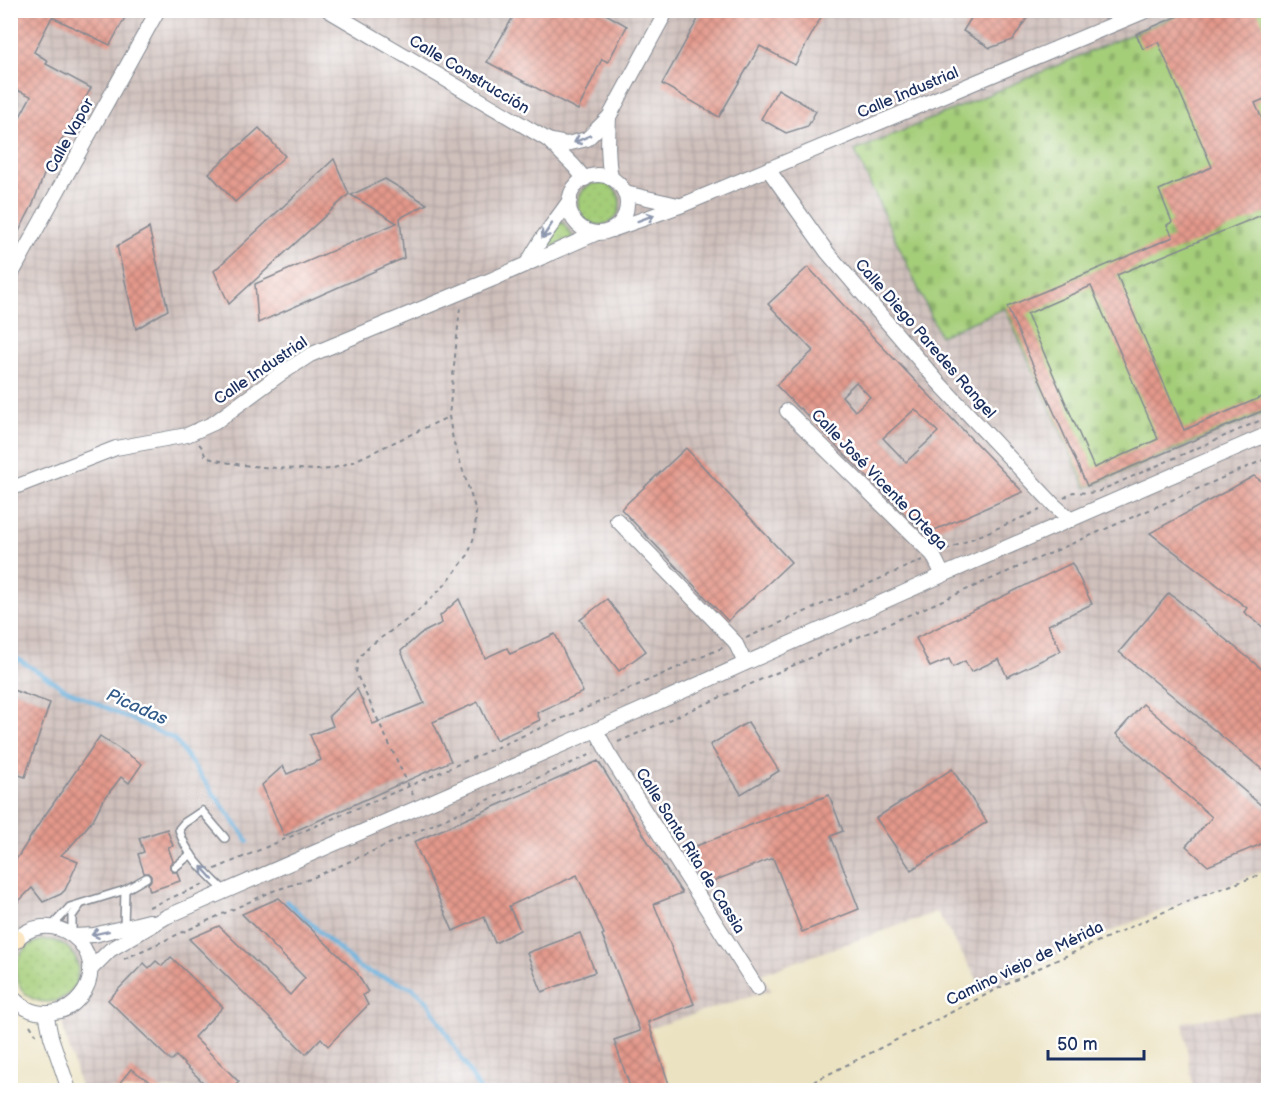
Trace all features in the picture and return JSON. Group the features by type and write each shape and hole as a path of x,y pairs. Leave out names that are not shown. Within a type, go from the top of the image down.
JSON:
{"street":[{"name":"Calle Vapor","path":"10,277 158,10"},
{"name":"Calle Construcción","path":"328,10 548,140 585,179"},
{"path":"548,140 567,144 586,139 609,117 667,10"},
{"name":"Calle Industrial","path":"612,230 680,206 1148,10"},
{"path":"609,117 607,144 611,178"},
{"name":"Calle Diego Paredes Rangel","path":"768,169 827,252 938,382 1071,520"},
{"path":"593,176 611,178 625,193 627,210 624,218 612,230 597,233 588,231 573,219 570,209 572,191 585,179 593,176"},
{"path":"625,193 680,206"},
{"path":"526,265 570,200"},
{"name":"Calle Industrial","path":"10,489 116,448 187,435 214,423 310,355 597,233"},
{"name":"Calle José Vicente Ortega","path":"787,411 933,555 943,575"},
{"path":"90,970 110,950 166,917 1269,434"},
{"path":"617,520 735,642 745,663"},
{"name":"Calle Santa Rita de Cassia","path":"596,730 605,748 757,988"},
{"path":"73,936 94,935 166,917"},
{"path":"12,942 38,927 63,930 83,946 90,970 84,992 77,1001 57,1012 46,1014 35,1012 12,998"},
{"path":"46,1014 51,1037 69,1090"}],"lane":[{"path":"225,838 202,811 179,829 182,842 209,876 225,891"},
{"path":"175,867 191,854"},
{"path":"51,927 70,907 124,890 146,878"},
{"path":"124,890 124,927"},
{"path":"73,936 72,916 80,905"}],"path":[{"path":"418,808 356,673 358,659 368,647 415,614 443,587 468,555 475,534 476,511 453,440 449,416 462,292"},
{"path":"187,435 201,446 206,457 218,461 318,470 331,469 352,462 449,416"},
{"path":"150,907 202,885 215,868 409,786 1054,504 1073,492 1097,492 1269,417"},
{"path":"120,960 273,891 310,879 1269,458"},
{"name":"Camino viejo de Mérida","path":"797,1090 1039,968 1195,898 1269,872"},
{"path":"27,1021 37,1038 51,1037"}],"shaded area":[{"path":"10,11 1268,11 1268,869 1086,942 984,991 937,912 761,974 771,990 619,1038 636,1090 81,1090 47,971 11,951"},
{"path":"1268,1009 1268,1090 1193,1090 1183,1022"}],"green space":[{"path":"1186,11 1268,11 1268,411 1086,488 1005,308 940,336 855,151"},
{"path":"599,183 614,189 620,204 614,219 599,225 584,219 578,204 584,189"},
{"path":"558,222 563,223 573,237 547,249 544,244"},
{"path":"41,940 53,940 69,949 76,959 78,971 76,983 69,993 53,1002 41,1002 30,997 21,988 16,977 16,965 21,954 30,945"}],"building":[{"path":"10,10 129,10 110,45 52,17 34,52 48,61 46,64 91,88 48,164 33,204 10,249 10,161 18,148 10,144 10,135 31,96 10,87"},
{"path":"517,10 599,10 627,26 608,62 602,59 578,110 487,62"},
{"path":"703,10 825,10 795,65 760,46 719,117 662,84"},
{"path":"976,10 1023,10 1029,15 1013,40 990,48 963,31"},
{"path":"1192,10 1257,10 1269,37 1269,97 1255,103 1269,135 1269,212 1117,275 1184,430 1269,394 1269,408 1087,486 1007,307 1173,237 1167,225 1172,222 1159,190 1212,167 1158,42 1143,49 1136,34","holes":["1091,286 1158,439 1094,468 1027,314"]},
{"path":"778,89 816,111 808,126 786,133 761,119"},
{"path":"259,128 285,156 235,202 209,173"},
{"path":"334,159 349,194 229,304 214,271"},
{"path":"385,179 427,204 400,218 404,258 258,323 255,284 397,223 351,195"},
{"path":"149,228 168,310 136,329 117,246"},
{"path":"808,267 1023,492 925,534 776,385 813,351 768,304","holes":["856,382 870,397 855,411 842,396","915,409 938,432 906,462 883,438"]},
{"path":"686,448 791,562 728,621 621,509"},
{"path":"1254,476 1269,486 1269,632 1244,612 1247,608 1150,533"},
{"path":"1072,563 1092,604 1048,625 1061,651 1007,677 999,659 971,672 965,661 953,667 949,659 930,667 916,638"},
{"path":"1169,593 1269,675 1269,775 1119,652"},
{"path":"459,599 485,658 507,648 510,654 555,634 583,692 537,713 540,720 496,740 478,702 433,722 451,761 284,836 262,785 283,766 287,774 321,760 310,735 333,726 329,716 357,689 373,724 424,703 401,651 420,634 442,623 440,616"},
{"path":"607,599 646,651 619,671 580,620"},
{"path":"10,689 50,703 25,777 10,772"},
{"path":"1143,704 1269,812 1269,841 1208,866 1186,846 1212,817 1116,734"},
{"path":"748,722 779,771 741,794 710,745"},
{"path":"100,736 142,764 129,783 121,777 102,802 93,820 61,855 78,862 65,890 43,902 32,888 10,910 10,869"},
{"path":"598,761 682,893 654,904 694,1004 648,1022 671,1090 631,1090 614,1040 640,1031 602,935 604,934 577,875 509,906 520,930 495,943 484,917 453,931 414,842"},
{"path":"952,769 987,822 911,870 876,818"},
{"path":"829,795 843,831 831,836 859,909 802,932 773,858 703,885 683,851"},
{"path":"167,829 173,846 168,847 173,861 170,868 172,872 177,872 180,881 150,891 148,884 151,876 144,873 138,854 144,852 139,838"},
{"path":"279,898 357,973 368,992 363,995 368,1005 328,1046 321,1038 306,1054 189,939 219,926 290,995 305,978 242,914"},
{"path":"580,933 595,972 542,992 527,953"},
{"path":"171,957 223,1007 194,1037 239,1082 230,1090 211,1090 176,1056 171,1061 108,1000 144,963 149,968 156,961 162,966"},
{"path":"131,1069 162,1090 114,1090"}],"waterway":[{"name":"Picadas","path":"10,654 65,689 174,739 248,841"},
{"name":"Picadas","path":"286,901 361,969 413,988 428,1002 480,1090"}]}
